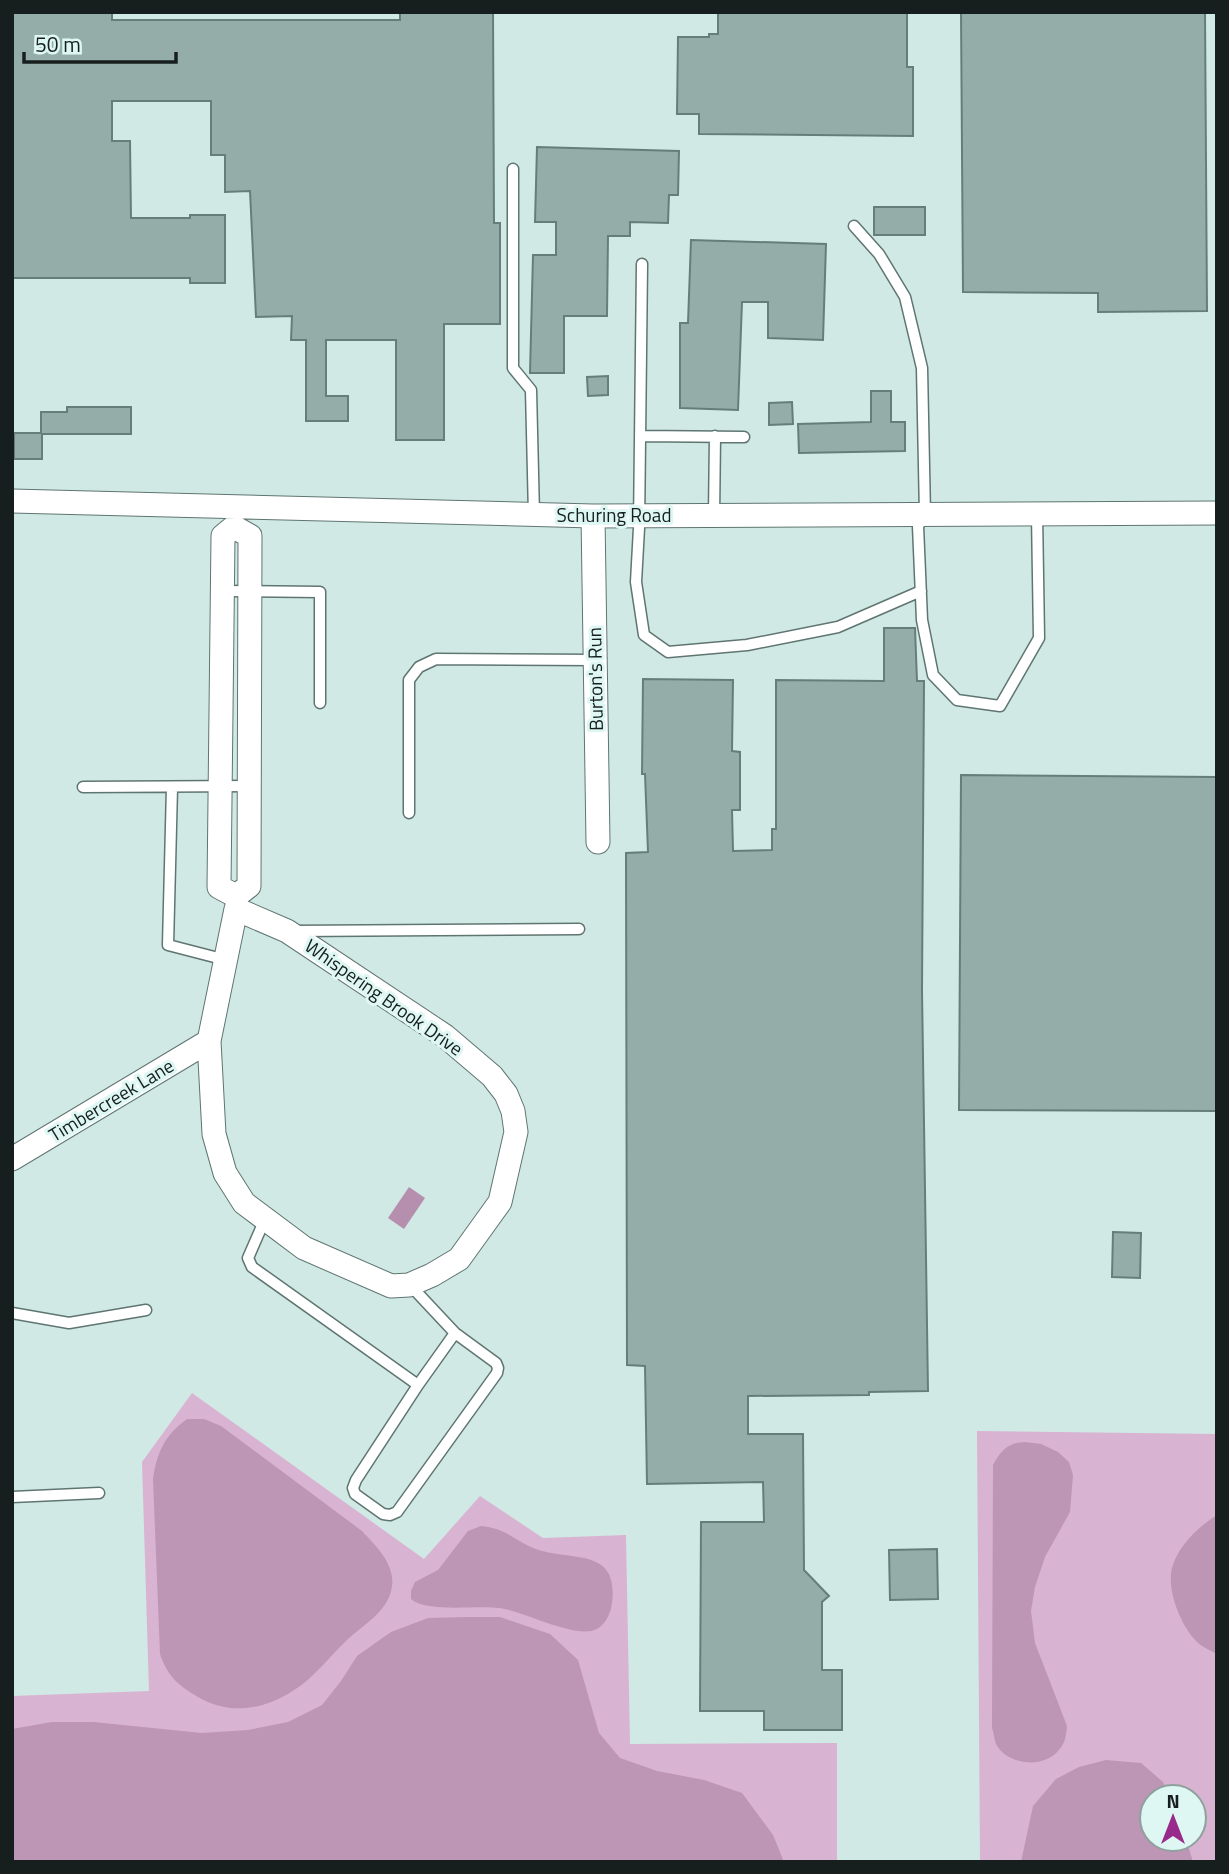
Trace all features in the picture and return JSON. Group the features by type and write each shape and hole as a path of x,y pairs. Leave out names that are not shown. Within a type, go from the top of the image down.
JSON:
{"street":[{"name":"Schuring Road","path":"12,501 234,518 1217,513"},
{"name":"Burton's Run","path":"593,516 598,842"},
{"path":"236,903 219,887 223,536 234,518 250,536 249,886 236,903 209,1041 214,1134 225,1173 244,1203 304,1248 391,1286 410,1285"},
{"name":"Whispering Brook Drive","path":"236,903 287,931 445,1036 492,1076 506,1094 513,1111 516,1132 500,1202 459,1259 410,1285"},
{"name":"Timbercreek Lane","path":"12,1159 209,1041"}],"lane":[{"path":"513,169 513,368 531,390 534,515"},
{"path":"854,226 878,254 905,297 922,368 925,514 918,526 922,621 933,675 957,700 1000,706 1039,638 1037,514"},
{"path":"642,264 636,582 644,635 668,652 747,645 838,627 921,591"},
{"path":"640,436 744,437"},
{"path":"713,516 715,436"},
{"path":"221,591 320,592 320,703"},
{"path":"409,813 410,680 419,667 436,659 595,660"},
{"path":"83,787 250,786"},
{"path":"172,787 168,945 226,960"},
{"path":"287,931 579,929"},
{"path":"265,1219 250,1250 248,1258 253,1267 418,1385"},
{"path":"410,1285 455,1333 496,1363 498,1368 397,1512 383,1514 355,1494 353,1488 356,1480 455,1333"},
{"path":"12,1313 69,1323 146,1310"},
{"path":"12,1497 99,1493"}],"shaded area":[{"path":"409,1187 425,1198 404,1229 388,1218"},
{"path":"192,1393 424,1559 480,1496 543,1538 626,1535 630,1744 837,1743 837,1862 12,1862 12,1696 149,1691 142,1462"},
{"path":"187,1419 204,1419 221,1426 362,1531 391,1570 390,1595 380,1611 303,1684 275,1701 260,1706 229,1708 198,1697 174,1680 160,1654 153,1479 163,1445 173,1431"},
{"path":"977,1431 1217,1434 1217,1862 980,1862"},
{"path":"1025,1442 1041,1444 1058,1452 1069,1462 1073,1475 1070,1512 1045,1557 1035,1587 1031,1611 1035,1643 1067,1726 1064,1743 1058,1751 1051,1757 1035,1762 1016,1760 1001,1751 996,1744 992,1728 993,1465 1006,1448"},
{"path":"1217,1515 1217,1654 1202,1646 1188,1632 1174,1599 1171,1577 1175,1560 1184,1545 1196,1531"},
{"path":"481,1526 498,1530 539,1550 579,1557 601,1565 608,1573 612,1585 608,1618 597,1629 576,1631 510,1610 428,1606 411,1599 415,1582 438,1570 468,1531"},
{"path":"500,1617 550,1634 578,1660 599,1733 620,1758 657,1771 704,1780 742,1793 773,1835 784,1862 12,1862 12,1729 52,1722 93,1722 202,1733 248,1730 288,1722 322,1705 357,1656 391,1632 428,1618"},
{"path":"1106,1760 1141,1763 1163,1783 1138,1783 1138,1853 1190,1853 1193,1862 1021,1862 1033,1806 1056,1779 1079,1767"}],"building":[{"path":"12,12 112,12 112,20 400,20 400,12 493,12 494,223 500,223 500,324 444,324 444,440 396,440 396,340 326,340 326,396 348,396 348,421 306,421 306,340 291,340 292,316 256,317 250,191 225,192 225,155 211,155 211,101 112,101 112,141 130,141 131,218 225,215 225,283 190,283 190,278 12,278"},
{"path":"718,12 907,12 907,67 913,67 913,136 699,134 699,114 677,114 678,37 709,37 709,34 718,34"},
{"path":"961,12 1205,12 1207,311 1098,312 1098,293 963,292"},
{"path":"537,147 679,151 678,195 669,195 668,223 630,222 630,236 608,236 607,316 564,316 564,373 530,373 533,255 556,255 556,222 535,222"},
{"path":"874,207 925,207 925,235 874,235"},
{"path":"691,240 826,244 823,340 768,338 768,302 742,302 738,410 680,408 680,323 688,323"},
{"path":"608,376 608,395 588,396 587,377"},
{"path":"871,391 891,391 891,422 905,422 905,451 799,453 798,424 871,422"},
{"path":"792,402 793,424 769,425 769,403"},
{"path":"67,407 131,407 131,434 42,434 42,459 14,459 14,433 41,433 41,412 67,412"},
{"path":"884,628 915,628 917,681 924,681 922,990 928,1391 869,1392 869,1395 748,1396 748,1434 803,1434 804,1570 829,1596 822,1602 822,1670 842,1670 842,1730 764,1730 764,1711 700,1711 701,1522 764,1522 763,1482 647,1484 645,1366 627,1365 626,853 648,852 645,774 642,774 643,679 733,680 732,751 740,752 740,810 732,810 733,851 772,850 772,829 776,829 776,680 884,681"},
{"path":"961,775 1217,777 1217,1111 959,1110"},
{"path":"1113,1232 1141,1233 1140,1278 1112,1277"},
{"path":"937,1549 938,1599 890,1600 889,1550"}]}
